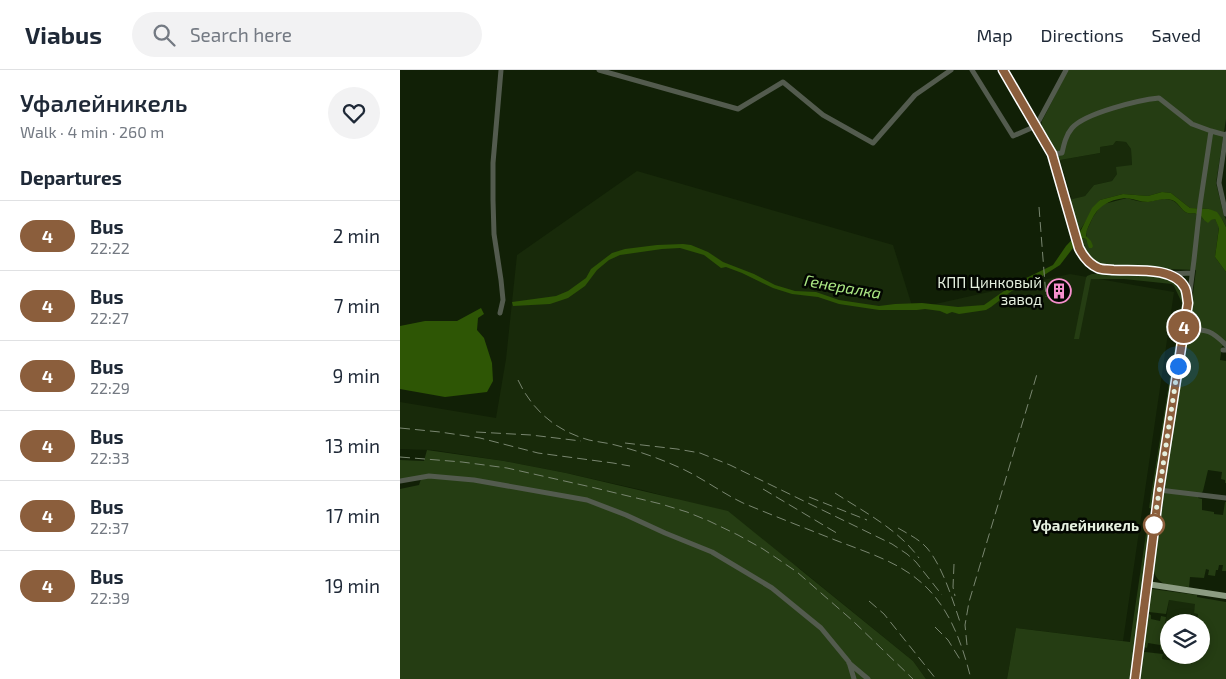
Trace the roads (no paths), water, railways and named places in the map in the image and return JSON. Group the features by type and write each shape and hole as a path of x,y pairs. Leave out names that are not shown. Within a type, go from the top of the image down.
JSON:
{"main road":[{"path":"1003,70 1052,154 1079,248 1088,262 1102,269 1169,274 1180,280 1186,289 1188,303 1159,490 1135,679"},
{"path":"1147,584 1226,596"}],"street":[{"path":"500,313 503,300 494,234 493,163 501,70"},
{"path":"599,70 738,109 783,82 824,115 873,143 915,95 951,70"},
{"path":"972,70 1013,136 1036,126 1066,70"},
{"path":"1052,154 1062,153 1065,139 1073,127 1091,115 1148,99 1159,98 1192,124 1226,134 1219,183 1226,214"},
{"path":"1188,303 1211,131"},
{"path":"1169,274 1192,273"},
{"path":"1184,328 1210,332 1218,336 1225,348"},
{"path":"400,481 430,476 474,480 587,500 626,515 712,552 772,588 821,628 849,662 868,679"},
{"path":"1159,490 1226,498"},
{"path":"849,662 854,679"}],"railway":[{"path":"1039,207 1046,297"},
{"path":"967,645 965,625 969,602 1037,374"},
{"path":"518,380 530,401 538,410 546,418 566,431 589,440 611,444 655,457 693,474 743,503 873,554 908,573 929,590 950,620 960,643 971,679"},
{"path":"400,428 480,438 538,453 630,466"},
{"path":"476,432 531,435 581,441"},
{"path":"625,443 700,453 730,465 892,544 916,562 942,595"},
{"path":"400,457 507,468 661,504 709,521 763,549 797,572 853,621 913,679"},
{"path":"763,489 840,535"},
{"path":"835,493 891,530 919,558"},
{"path":"809,497 867,520"},
{"path":"898,528 920,542 933,556 947,585 961,625"},
{"path":"954,564 953,587 955,596"},
{"path":"869,601 884,614 936,679"},
{"path":"935,627 948,640 961,661"}],"place":[{"name":"КПП Цинковый завод","path":"1059,291"},
{"name":"Уфалейникель","path":"1154,525"}],"water label":[{"name":"Генералка","path":"843,286"}]}
